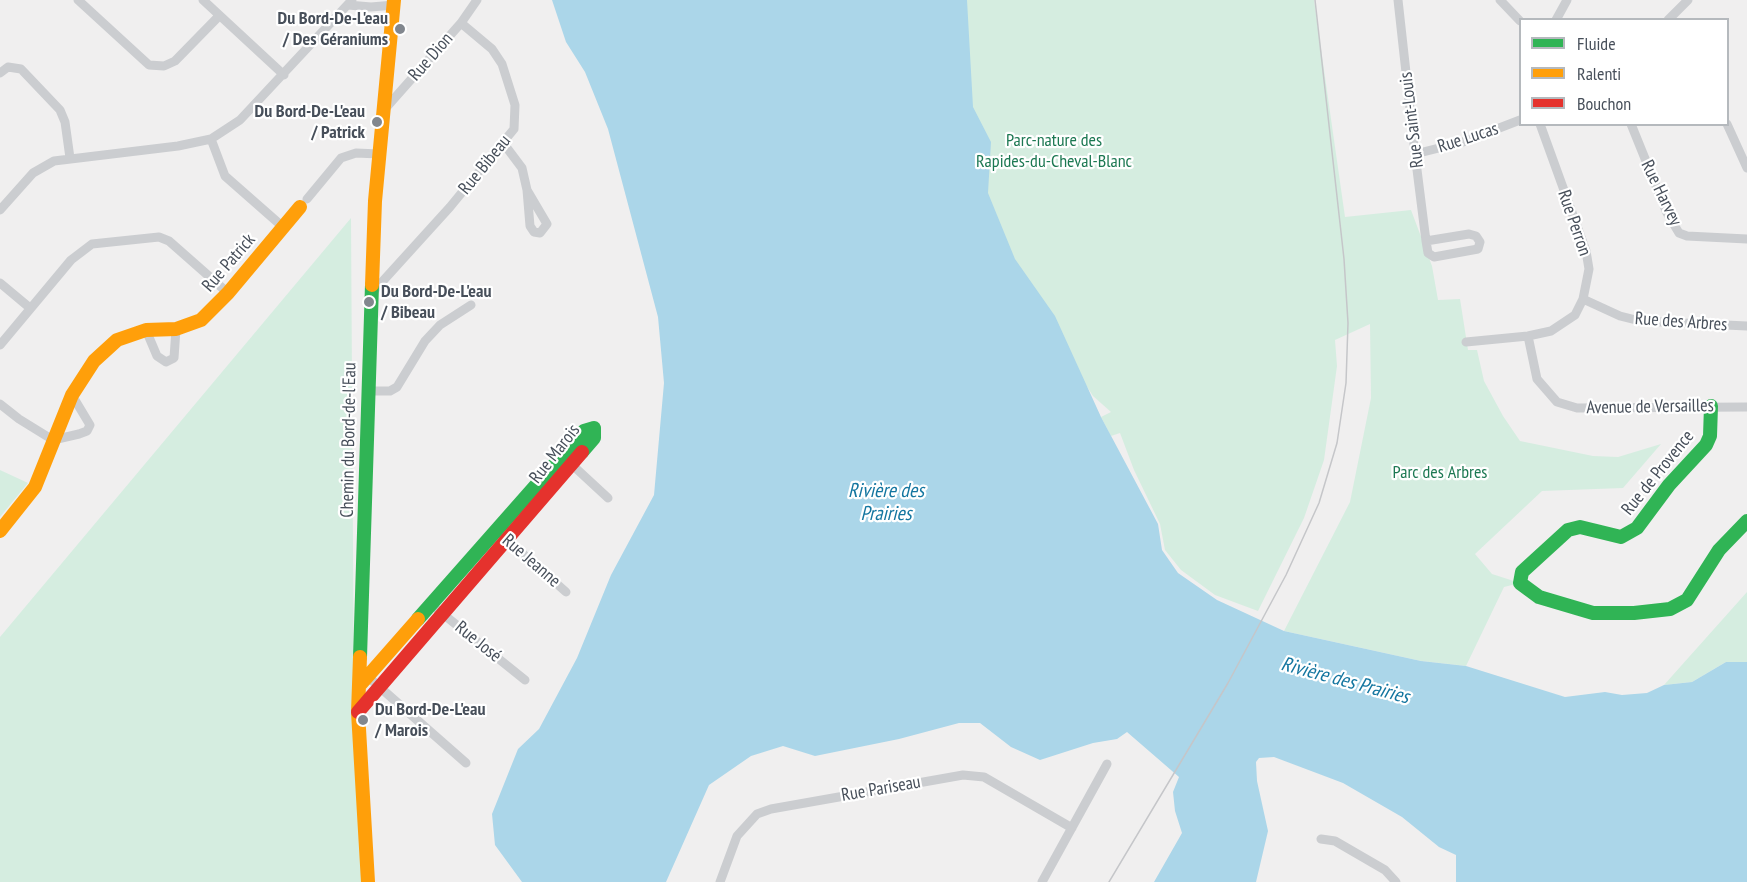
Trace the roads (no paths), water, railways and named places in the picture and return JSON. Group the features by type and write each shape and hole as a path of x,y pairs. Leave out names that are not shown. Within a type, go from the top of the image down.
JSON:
{"street":[{"path":"78,0 149,64 164,66 175,61 219,16"},
{"path":"203,0 284,75"},
{"name":"Rue Dion","path":"383,111 461,23 477,0"},
{"name":"Rue Saint-Louis","path":"1398,0 1426,241"},
{"path":"1500,0 1519,19"},
{"path":"1557,18 1567,0"},
{"path":"1677,16 1688,0"},
{"path":"0,210 33,173 54,161 178,146 211,139 240,120 350,2 371,7 394,2"},
{"name":"Chemin du Bord-de-l'Eau","path":"368,882 358,712 363,681 368,392 379,154 394,2"},
{"name":"Rue Bibeau","path":"372,294 504,144 514,129 515,105 502,64 492,49 461,23"},
{"path":"0,73 8,67 21,69 60,110 65,122 70,158"},
{"name":"Rue Lucas","path":"1415,154 1463,142 1519,121"},
{"name":"Rue Perron","path":"1466,342 1528,336 1551,331 1575,315 1583,300 1589,269 1586,251 1541,126"},
{"name":"Rue Harvey","path":"1632,126 1667,213 1679,233 1687,236 1747,239"},
{"path":"1728,126 1747,168"},
{"path":"211,139 225,176 283,227"},
{"path":"504,144 522,168 527,190"},
{"name":"Rue Patrick","path":"0,531 35,487 72,395 94,361 117,340 146,330 176,329 201,320 228,293 341,158 356,153 379,154"},
{"path":"1469,234 1476,236 1480,242 1478,249 1434,256 1428,254 1426,241 1469,234"},
{"path":"0,345 82,250 92,244 159,237 169,241 228,293"},
{"path":"0,283 30,308"},
{"name":"Rue des Arbres","path":"1583,300 1620,316 1640,321 1747,326"},
{"path":"368,392 390,391 397,387 425,341 440,325 471,305"},
{"path":"146,330 157,356 166,362 174,358 176,329"},
{"name":"Avenue de Versailles","path":"1528,336 1537,379 1557,402 1576,408 1747,406"},
{"path":"0,404 53,440 87,431 90,425 72,395"},
{"name":"Rue de Provence","path":"1712,406 1710,436 1706,445 1669,485 1637,528 1621,537 1612,537 1580,527 1568,530 1529,564 1519,579 1523,587 1539,597 1593,613 1634,613 1670,609 1687,600 1725,542 1747,521"},
{"path":"567,460 608,498"},
{"name":"Rue Marois","path":"358,712 443,614 502,535 567,460"},
{"name":"Rue Marois","path":"363,681 431,604 502,535"},
{"name":"Rue Jeanne","path":"502,535 566,592"},
{"name":"Rue José","path":"431,604 525,680"},
{"path":"363,681 379,687 466,763"},
{"path":"1042,882 1107,764"},
{"name":"Rue Pariseau","path":"720,882 737,836 757,814 771,808 963,775 984,777 1072,828"},
{"path":"1321,839 1335,841 1385,870 1396,882"}],"water":[{"name":"Rivière des Prairies","path":"552,0 967,0 973,107 991,142 988,193 1015,259 1055,316 1101,417 1158,524 1162,550 1178,573 1217,600 1284,631 1421,661 1466,666 1565,697 1605,692 1622,695 1647,693 1664,685 1692,682 1726,662 1747,662 1747,882 1456,882 1456,855 1439,847 1402,817 1343,783 1274,757 1259,758 1256,762 1257,781 1268,831 1256,882 1154,882 1182,833 1175,811 1173,792 1179,777 1127,732 1117,739 1093,743 1040,760 1011,747 980,723 959,723 899,739 815,756 783,746 751,756 709,785 666,882 522,882 495,845 492,814 518,749 539,729 577,658 611,575 654,495 664,383 658,317 608,129 585,72 566,42"}],"tram line":[{"path":"1109,882 1228,683 1286,575 1319,503 1337,443 1346,383 1348,323 1344,259 1315,0"}],"place":[{"name":"Du Bord-De-L'eau / Des Géraniums","path":"400,29"},
{"name":"Du Bord-De-L'eau / Patrick","path":"377,122"},
{"name":"Du Bord-De-L'eau / Bibeau","path":"369,302"},
{"name":"Du Bord-De-L'eau / Marois","path":"363,720"}],"park label":[{"name":"Parc-nature des Rapides-du-Cheval-Blanc","path":"1054,151"},
{"name":"Parc des Arbres","path":"1440,473"}]}
